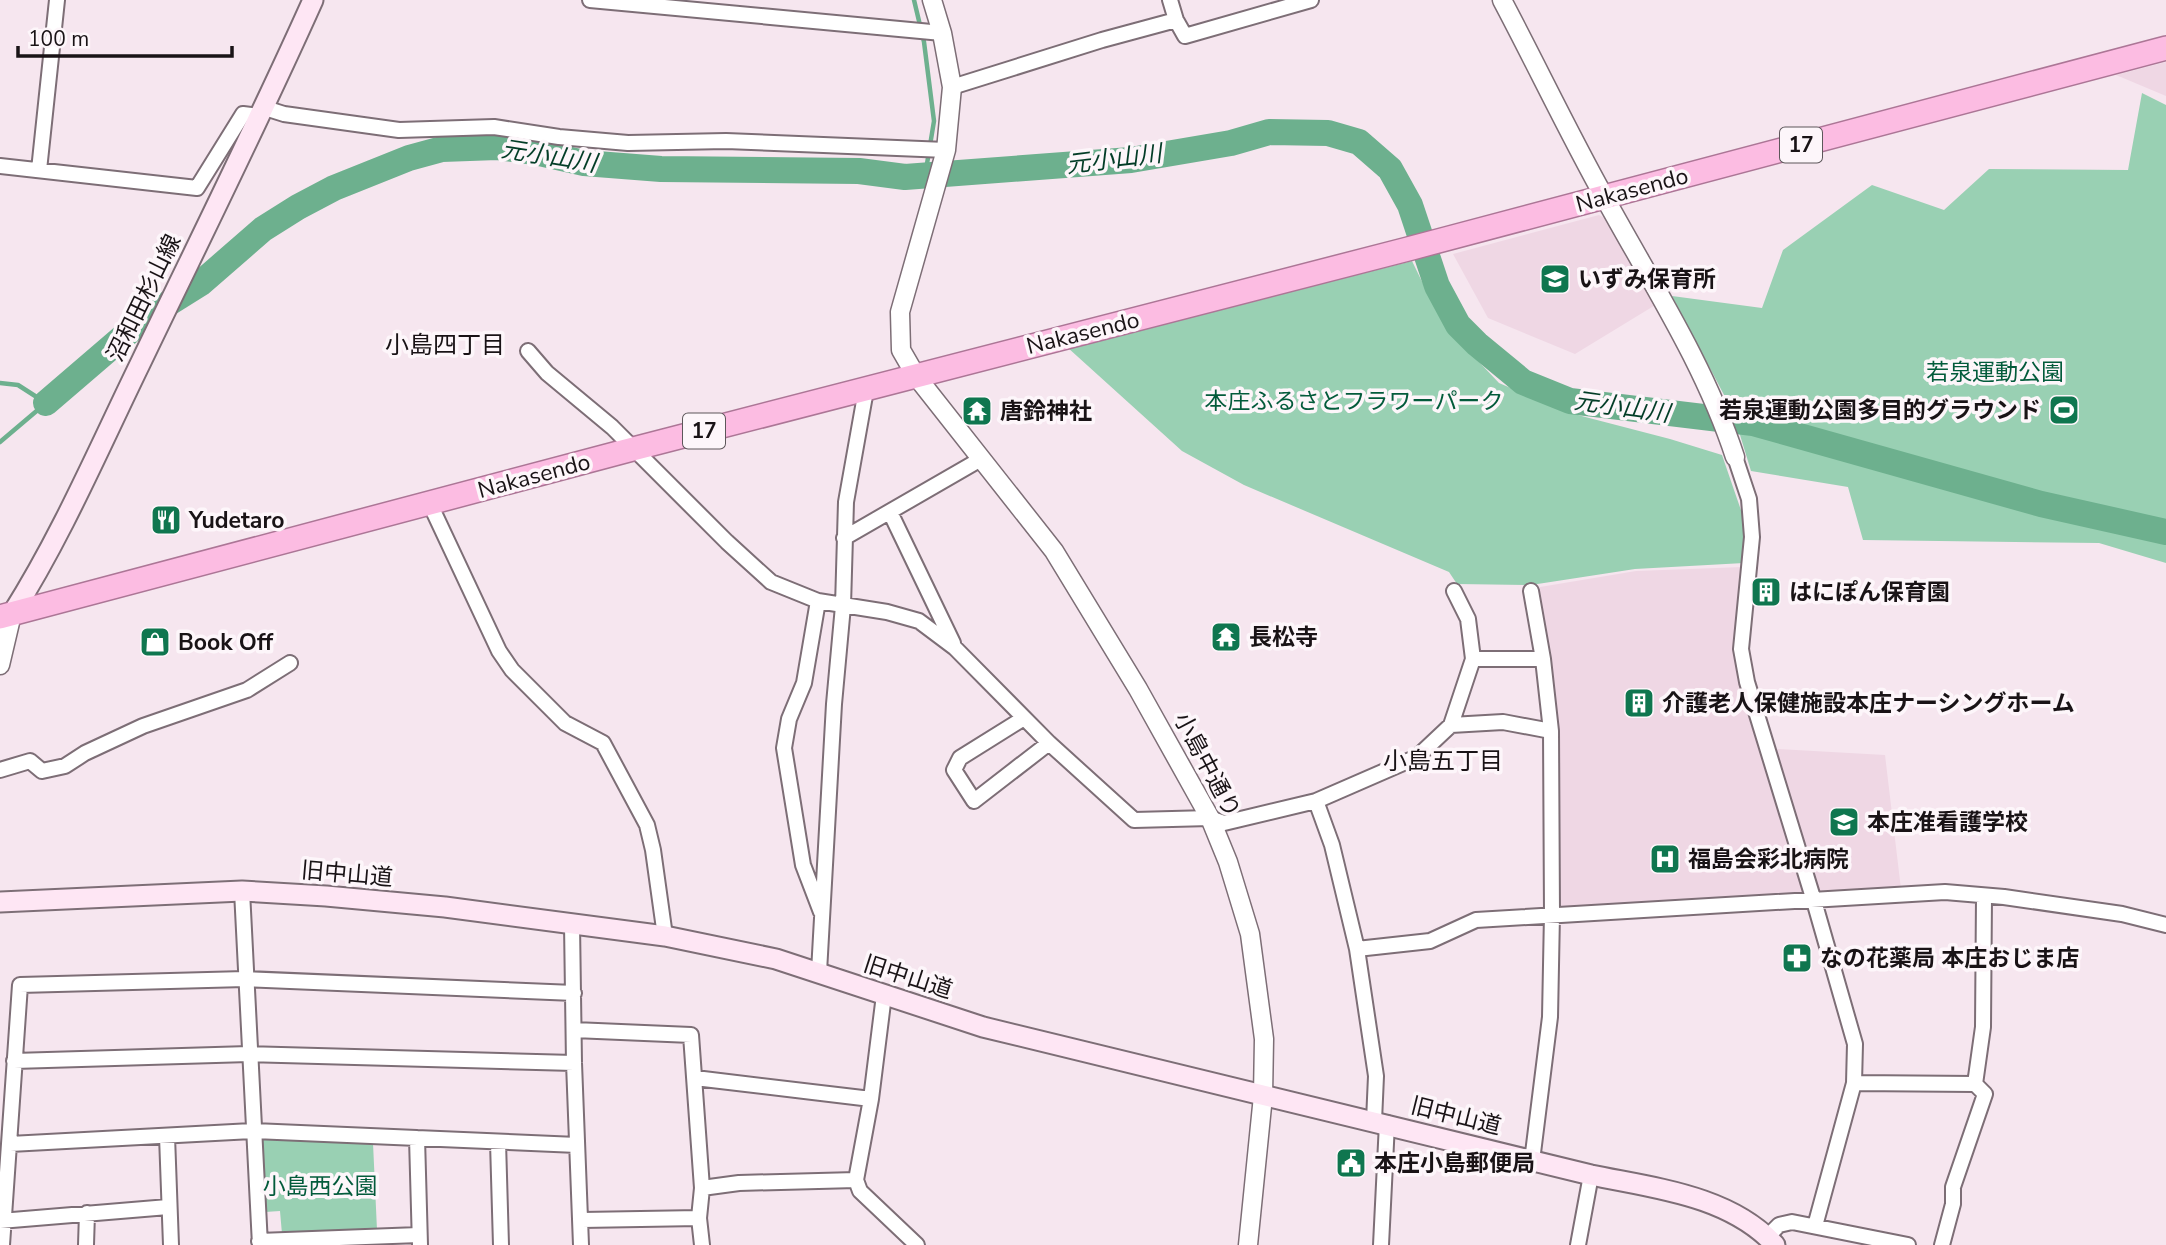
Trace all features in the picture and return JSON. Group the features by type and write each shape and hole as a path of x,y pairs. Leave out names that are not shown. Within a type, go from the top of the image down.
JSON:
{"highway":[{"name":"Nakasendo","path":"6,615 633,449 1436,242 2166,48"}],"main road":[{"name":"沼和田杉山線","path":"6,615 33,580 263,112 313,0"},
{"name":"旧中山道","path":"0,902 242,891 339,897 665,936 726,947 820,972 983,1027 1532,1161 1679,1194 1717,1206 1747,1221 1771,1241"}],"street":[{"path":"39,170 57,0"},
{"path":"590,0 942,33"},
{"name":"小島中通り","path":"932,0 942,33 952,87 944,156 900,312 901,350 916,376 1054,551 1138,689 1210,818 1228,862 1250,934 1264,1039 1263,1096 1248,1245"},
{"path":"1170,0 1176,20 1185,36 1311,0"},
{"path":"1502,0 1604,197 1721,412 1749,499 1752,537 1741,649 1747,682 1814,901 1854,1044 1854,1083 1815,1226"},
{"path":"952,87 1176,20"},
{"path":"0,166 197,188 243,114 263,112 399,130 494,127 559,137 628,143 726,141 944,156"},
{"path":"528,351 547,373 611,427 771,582 818,601 887,611 919,621 955,648 1049,743 1134,820 1210,818 1224,823 1316,801 1417,757 1451,725 1473,659 1468,619 1454,591"},
{"path":"820,972 834,704 843,606 846,502 866,390"},
{"path":"844,538 981,459"},
{"path":"430,504 505,660 565,723 603,743 647,825 665,936"},
{"path":"890,512 955,648"},
{"path":"1531,591 1543,659 1551,731 1552,914 1550,1017 1532,1161"},
{"path":"818,601 804,683 789,719 784,748 803,864 824,919"},
{"path":"0,665 6,615"},
{"path":"1473,659 1543,659"},
{"path":"0,770 30,761 42,771 65,766 85,753 143,726 247,690 290,663"},
{"path":"1024,718 960,758 954,769 974,801 1049,743"},
{"path":"1451,725 1503,722 1551,731"},
{"path":"1316,801 1332,845 1357,949 1376,1076 1380,1122 1381,1245"},
{"path":"242,891 259,1243 419,1240 417,1138"},
{"path":"1357,949 1430,941 1476,920 1945,892 2004,897 2122,914 2166,925"},
{"path":"1975,1084 1983,1027 1984,897"},
{"path":"572,924 573,1063 581,1245"},
{"path":"2,1245 20,985 246,979 574,993"},
{"path":"884,995 871,1100 856,1180 860,1191 905,1239 917,1245"},
{"path":"574,1030 691,1035 702,1188 699,1218 702,1245"},
{"path":"14,1061 249,1054 573,1063"},
{"path":"695,1078 871,1100"},
{"path":"1854,1083 1975,1084 1985,1094 1952,1187 1953,1203 1942,1245"},
{"path":"9,1144 252,1131 577,1145"},
{"path":"167,1136 171,1245"},
{"path":"498,1142 501,1245"},
{"path":"1578,1245 1591,1175"},
{"path":"702,1188 739,1183 856,1180"},
{"path":"2,1221 168,1207"},
{"path":"86,1245 87,1213"},
{"path":"582,1220 699,1218"},
{"path":"1771,1241 1779,1225 1792,1222 1908,1245"}],"shaded area":[{"path":"2166,62 2166,96 2116,75"},
{"name":"いずみ保育所","path":"1599,215 1607,219 1657,304 1575,354 1488,318 1453,254"},
{"path":"1743,567 1734,636 1740,687 1805,894 1560,909 1555,906 1557,740 1534,588 1636,571"},
{"name":"本庄准看護学校","path":"1778,749 1885,755 1901,889 1823,893 1815,889 1774,752"}],"green space":[{"name":"若泉運動公園","path":"2142,93 2166,105 2166,563 2099,543 1863,540 1848,487 1751,471 1733,412 1672,296 1762,308 1783,250 1872,185 1944,210 1989,169 2128,170"},
{"name":"本庄ふるさとフラワーパーク","path":"1412,261 1428,294 1462,344 1499,383 1570,413 1722,455 1744,519 1744,563 1635,569 1531,585 1457,584 1449,572 1244,485 1182,451 1067,347"},
{"name":"小島西公園","path":"268,1136 373,1143 377,1230 282,1234 280,1211 265,1212 260,1143"}],"waterway":[{"path":"914,0 924,42 934,121 925,176"},
{"name":"元小山川","path":"46,403 145,318 201,283 263,229 334,188 409,158 442,149 497,147 584,163 661,169 859,171 905,177 1131,160 1231,143 1269,132 1328,133 1359,142 1390,169 1410,205 1437,286 1458,325 1523,382 1570,401 1753,423 2041,504 2166,532"},
{"name":"元小山川","path":"0,383 18,385 46,403 0,442"}],"place":[{"name":"いずみ保育所","path":"1555,279"},
{"name":"若泉運動公園多目的グラウンド","path":"2064,410"},
{"name":"唐鈴神社","path":"977,411"},
{"name":"Yudetaro","path":"166,520"},
{"name":"はにぽん保育園","path":"1766,592"},
{"name":"長松寺","path":"1226,637"},
{"name":"Book Off","path":"155,642"},
{"name":"介護老人保健施設本庄ナーシングホーム","path":"1639,703"},
{"name":"本庄准看護学校","path":"1844,822"},
{"name":"福島会彩北病院","path":"1665,859"},
{"name":"なの花薬局 本庄おじま店","path":"1797,958"},
{"name":"本庄小島郵便局","path":"1351,1163"}],"district":[{"name":"小島四丁目","path":"445,345"},
{"name":"小島五丁目","path":"1443,761"}]}
